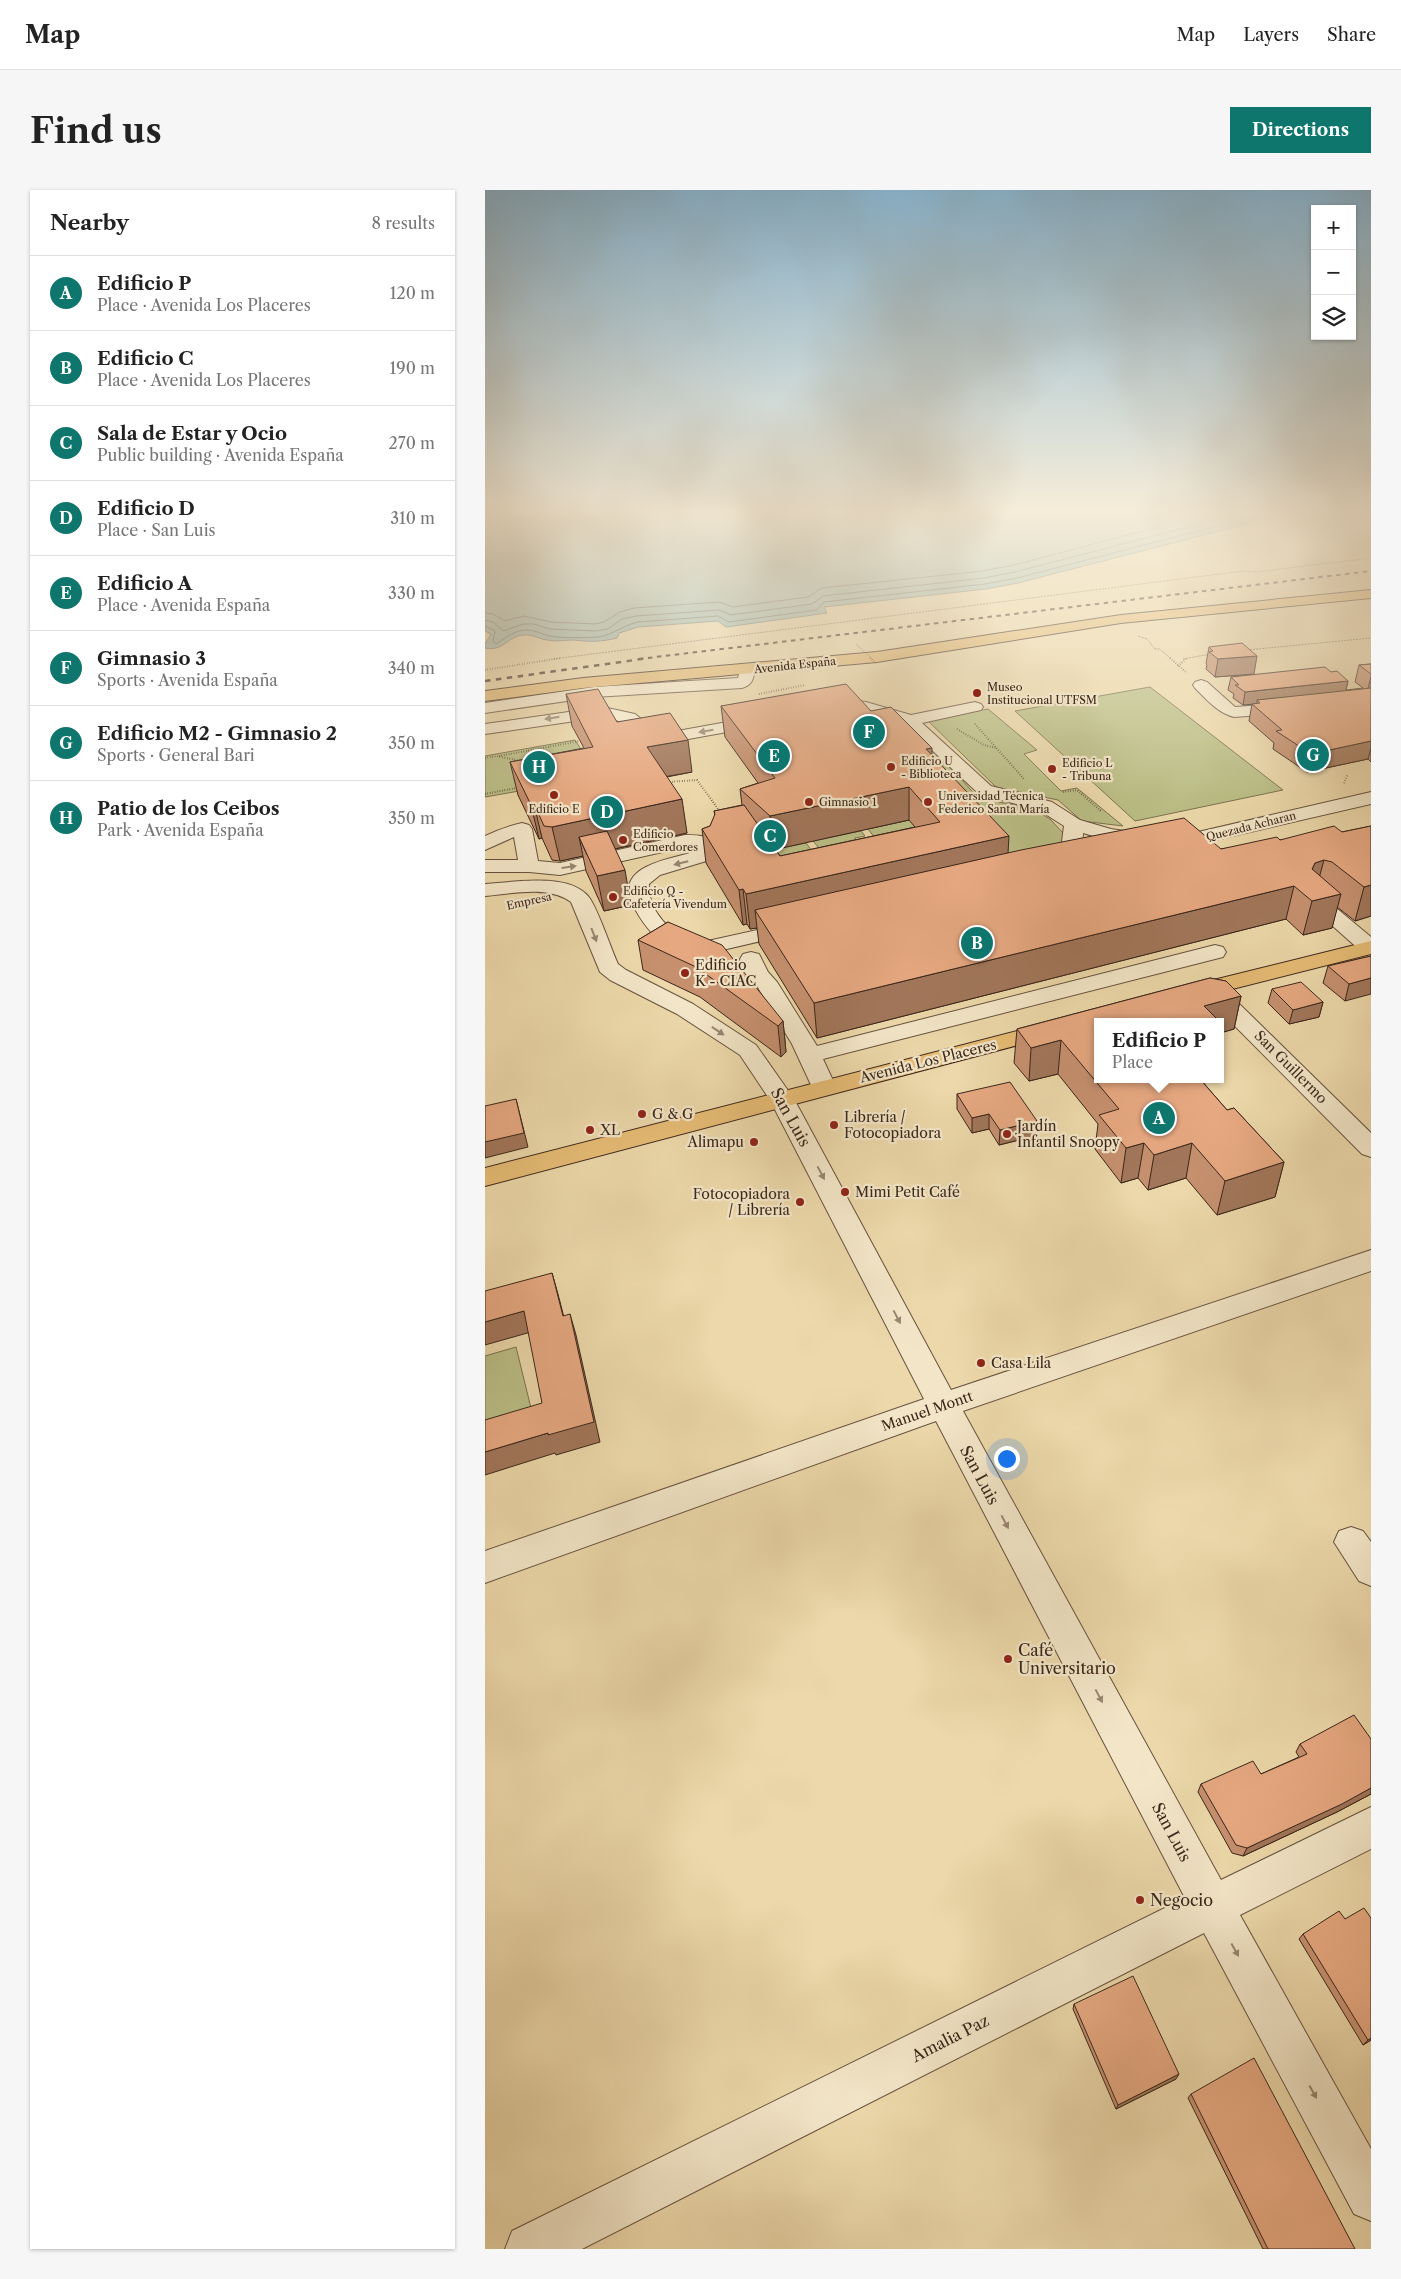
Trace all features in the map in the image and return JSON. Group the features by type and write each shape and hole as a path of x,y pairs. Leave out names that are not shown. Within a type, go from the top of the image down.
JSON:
{"main road":[{"name":"Avenida España","path":"485,688 589,673 865,649 1170,605"},
{"name":"Avenida España","path":"485,696 593,682 879,657 1119,620 1236,605"},
{"path":"1172,998 1370,947"},
{"name":"Avenida Los Placeres","path":"485,1176 1077,1023"}],"street":[{"path":"485,708 594,692 742,683 745,681 747,670"},
{"path":"1201,685 1220,684"},
{"path":"1201,685 1228,710 1234,712 1309,706"},
{"path":"813,711 855,706 919,718 975,707"},
{"path":"485,729 603,712 621,715 650,735 663,737 777,718"},
{"path":"919,718 985,790 999,797 1043,806 1073,824 1109,835 1125,838 1142,838 1165,836 1215,826 1267,822"},
{"name":"Quezada Acharan","path":"1119,855 1225,833 1371,798"},
{"path":"1073,824 1073,840 1069,854 1064,859 1038,872 1081,863"},
{"path":"485,844 515,830 529,866"},
{"path":"485,866 529,866 560,869 685,841 702,842 708,847 706,855 653,871 639,882 637,891 647,912 662,932 692,950 758,974"},
{"path":"485,890 542,887 559,888 573,892"},
{"name":"Empresa","path":"485,910 573,892"},
{"name":"San Luis","path":"573,892 580,899 608,967 619,975 685,1009 747,1050 782,1099 943,1405 1212,1907 1371,2197"},
{"path":"1315,901 1370,947"},
{"path":"692,950 814,923"},
{"path":"743,940 758,974 765,982 809,1055 824,1087"},
{"path":"809,1055 1215,952"},
{"name":"San Guillermo","path":"1210,988 1366,1137"},
{"name":"Manuel Montt","path":"485,1567 943,1405 1371,1260"},
{"path":"1351,1542 1371,1570"},
{"name":"Amalia Paz","path":"530,2249 1371,1828"}],"path":[{"path":"485,670 577,655 971,605"},
{"path":"1119,620 1131,630 1136,630 1141,635 1137,635 1142,639 1147,639 1153,644 1150,645 1155,649 1159,649 1201,685"},
{"path":"1245,650 1371,638"},
{"path":"856,644 876,663"},
{"path":"1178,666 1185,658 1216,653"},
{"path":"758,694 805,685 801,682"},
{"path":"919,718 953,727 984,745 996,748"},
{"path":"485,758 580,741"},
{"path":"496,756 524,762"},
{"path":"660,780 667,782 697,780 721,814"},
{"path":"485,794 522,787"}],"green space":[{"path":"1150,687 1283,790 1135,821 1015,711"},
{"path":"988,709 1037,750 1024,754 1061,791 1077,788 1123,826 1082,821 1058,800 996,787 927,720"},
{"path":"913,726 979,799 1030,807 1050,819 1064,834 1065,849 1013,872 894,735"},
{"path":"575,740 599,777 485,797 485,756"},
{"path":"909,820 934,837 875,838 868,829"},
{"path":"861,831 865,836 855,838 857,841 820,849 813,841"},
{"path":"806,843 812,851 805,864 757,853"},
{"path":"516,1347 531,1408 485,1421 485,1356"}],"water":[{"path":"485,605 841,605 824,607 827,613 726,627 718,621 638,627 619,633 617,638 601,641 554,641 524,635 513,638 497,648 491,649 485,648 485,644 491,634 485,631"}],"building":[{"path":"1242,643 1257,656 1218,659 1209,652 1213,651 1209,647"},
{"path":"1371,664 1371,674 1359,665"},
{"path":"1325,667 1331,672 1337,671 1348,681 1245,692 1235,685 1239,685 1231,677"},
{"path":"846,684 871,711 891,707 932,748 926,749 1009,836 746,894 743,889 739,890 702,829 710,826 715,814 714,811 744,805 780,856 940,822 909,787 770,816 740,789 775,778 721,706"},
{"path":"1371,688 1371,741 1311,754 1276,731 1282,730 1252,704 1260,703 1257,700"},
{"path":"598,689 617,722 670,713 688,740 647,747 682,799 552,827 544,826 534,804 531,805 510,762 593,747 566,694"},
{"path":"1184,818 1221,849 1277,837 1280,840 1334,826 1342,832 1371,826 1371,885 1364,887 1332,862 1324,860 1315,863 1312,869 1341,894 1312,901 1294,886 814,1003 755,910 1021,850"},
{"path":"607,831 625,870 597,876 579,837"},
{"path":"668,922 722,945 783,1021 778,1026 696,967 638,940"},
{"path":"1371,956 1371,978 1349,984 1328,966"},
{"path":"1210,978 1226,981 1241,996 1204,1006 1216,1018 1094,1018 1094,1079 1061,1040 1031,1048 1017,1029"},
{"path":"1301,982 1323,1002 1293,1010 1272,989"},
{"path":"1010,1082 1037,1121 1000,1130 989,1114 972,1118 957,1094"},
{"path":"1097,1083 1203,1083 1227,1110 1234,1108 1284,1162 1225,1181 1192,1143 1154,1155 1144,1143 1126,1148 1099,1115 1119,1109"},
{"path":"516,1099 524,1133 485,1142 485,1106"},
{"path":"552,1273 563,1316 570,1314 594,1422 548,1435 548,1433 485,1452 485,1420 542,1403 524,1311 485,1322 485,1291"},
{"path":"1354,1715 1371,1739 1371,1788 1342,1804 1247,1848 1236,1845 1201,1784 1253,1761 1261,1774 1307,1754 1300,1744"},
{"path":"1364,1908 1371,1918 1371,2038 1368,2040 1303,1934 1339,1911 1345,1919"},
{"path":"1133,1976 1179,2074 1118,2105 1074,2004"},
{"path":"1254,2058 1355,2249 1268,2249 1191,2094"}],"railway":[{"path":"639,659 1087,605"},
{"path":"485,681 649,658"}],"place":[{"name":"Museo Institucional UTFSM","path":"977,693"},
{"name":"Gimnasio 3","path":"869,732"},
{"name":"Edificio M2 - Gimnasio 2","path":"1313,755"},
{"name":"Edificio A","path":"774,756"},
{"name":"Patio de los Ceibos","path":"539,767"},
{"name":"Edificio U - Biblioteca","path":"891,767"},
{"name":"Edificio L - Tribuna","path":"1052,769"},
{"name":"Edificio E","path":"554,795"},
{"name":"Gimnasio 1","path":"809,802"},
{"name":"Universidad Técnica Federico Santa María","path":"928,802"},
{"name":"Edificio D","path":"607,812"},
{"name":"Sala de Estar y Ocio","path":"770,836"},
{"name":"Edificio Comerdores","path":"623,840"},
{"name":"Edificio Q - Cafetería Vivendum","path":"613,897"},
{"name":"Edificio C","path":"977,943"},
{"name":"Edificio K - CIAC","path":"685,973"},
{"name":"G & G","path":"642,1114"},
{"name":"Edificio P","path":"1159,1118"},
{"name":"Librería / Fotocopiadora","path":"834,1125"},
{"name":"XL","path":"590,1130"},
{"name":"Jardín Infantil Snoopy","path":"1007,1134"},
{"name":"Alimapu","path":"754,1142"},
{"name":"Mimi Petit Café","path":"845,1192"},
{"name":"Fotocopiadora / Librería","path":"800,1202"},
{"name":"Casa Lila","path":"981,1363"},
{"name":"Café Universitario","path":"1008,1659"},
{"name":"Negocio","path":"1140,1900"}]}
